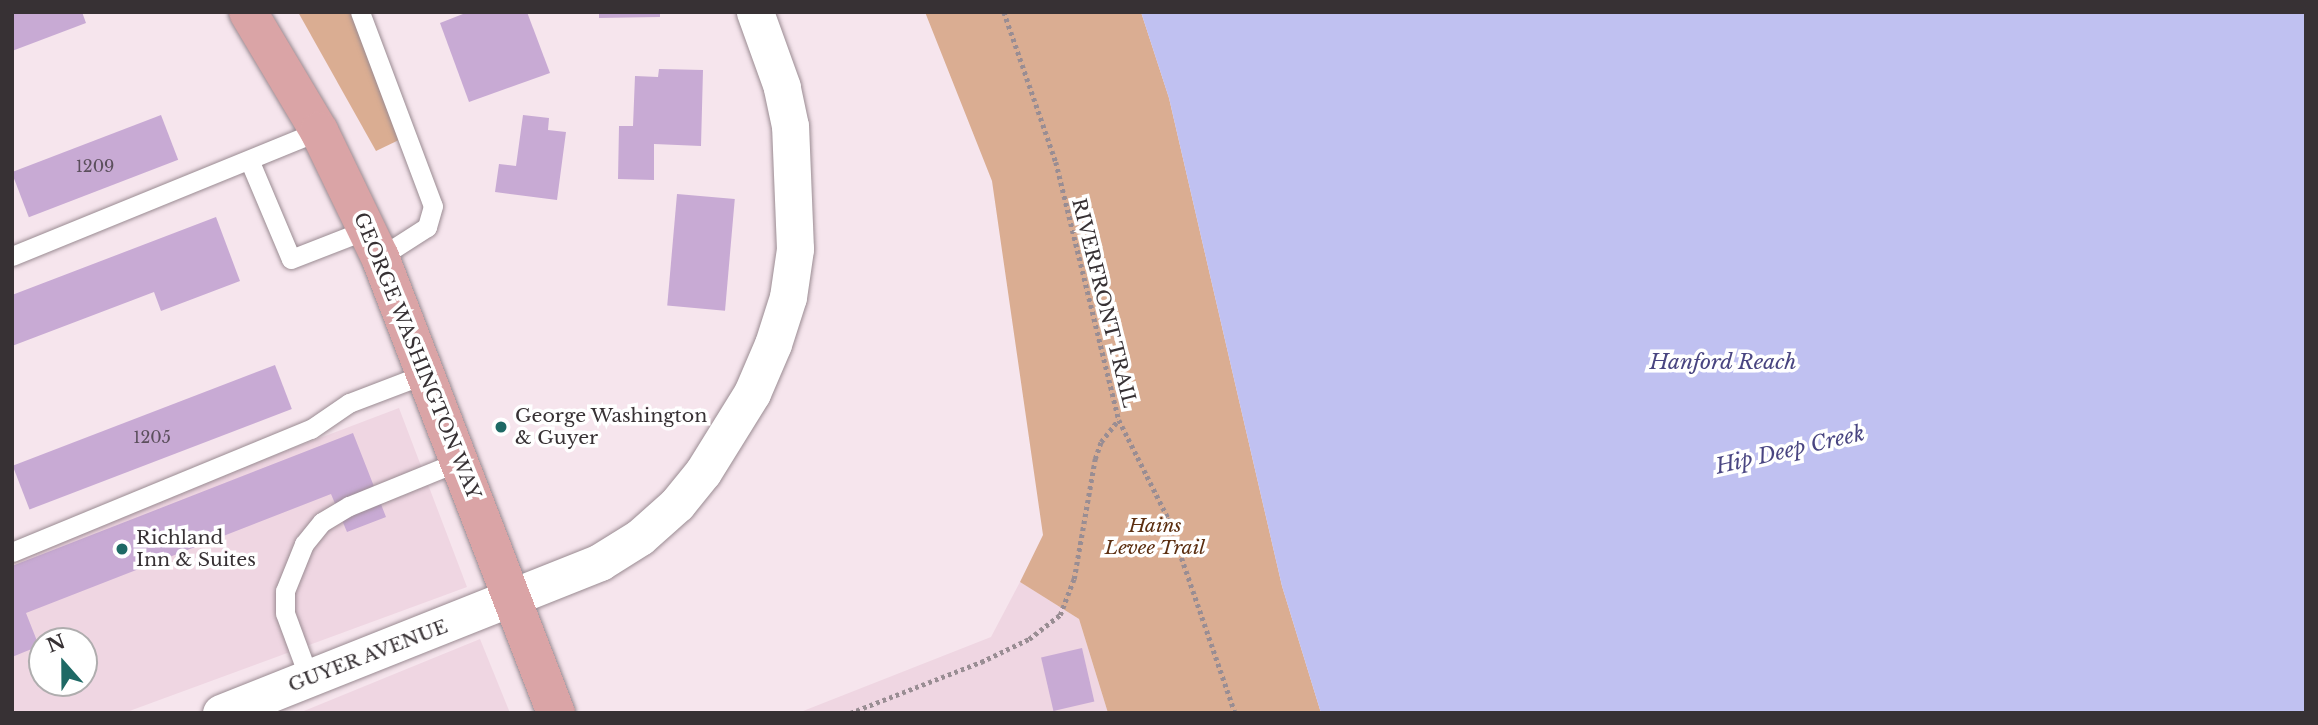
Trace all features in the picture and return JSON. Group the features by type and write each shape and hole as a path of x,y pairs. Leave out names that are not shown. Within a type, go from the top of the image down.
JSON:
{"main road":[{"name":"GEORGE WASHINGTON WAY","path":"248,12 319,131 374,243 556,713"}],"street":[{"name":"GUYER AVENUE","path":"231,711 514,599 600,562 640,537 677,504 726,436 773,344 788,297 795,249 794,167 782,88 755,12"}],"lane":[{"path":"250,162 291,259 374,243 427,227 433,206 359,12"},
{"path":"12,256 250,162 319,131"},
{"path":"12,552 311,429 349,404 425,373"},
{"path":"309,678 285,613 285,591 304,544 322,522 349,506 459,461"}],"path":[{"name":"RIVERFRONT TRAIL","path":"1004,12 1056,162 1119,420 1168,518 1235,713"},
{"path":"850,713 981,662 1029,639 1060,615 1074,579 1095,459 1101,442 1119,420"}],"shaded area":[{"path":"399,408 467,587 124,713 12,712 12,555"},
{"path":"1020,582 1079,619 1108,713 798,713 991,637"},
{"path":"480,639 510,713 299,713"}],"green space":[{"path":"298,12 352,12 401,139 376,151"},
{"name":"Hains Levee Trail","path":"925,12 1141,12 1169,98 1282,586 1321,713 1108,713 1079,619 1020,582 1043,535 992,181"}],"water":[{"name":"Hanford Reach","path":"1141,12 2306,12 2306,713 1321,713 1282,586 1169,98"}],"building":[{"path":"12,12 82,12 86,23 12,51"},
{"path":"468,12 527,12 550,73 469,102 440,23"},
{"path":"599,12 660,12 660,17 599,18"},
{"path":"659,69 703,70 701,146 654,144 654,180 618,179 619,126 633,126 635,76 658,77"},
{"path":"161,115 178,160 29,217 12,172"},
{"path":"523,115 549,118 548,130 566,132 557,200 495,192 499,164 516,166"},
{"path":"677,194 735,199 725,311 667,306"},
{"path":"216,217 240,281 161,311 154,292 12,346 12,295"},
{"path":"275,365 292,409 30,510 13,466"},
{"name":"Richland Inn & Suites","path":"353,433 386,517 347,532 331,494 26,613 32,627 28,627 28,650 12,657 12,566"},
{"path":"1082,648 1094,702 1053,711 1041,657"}],"place":[{"name":"George Washington & Guyer","path":"501,427"},
{"name":"Richland Inn & Suites","path":"122,549"}],"water label":[{"name":"Hip Deep Creek","path":"1790,450"}]}
